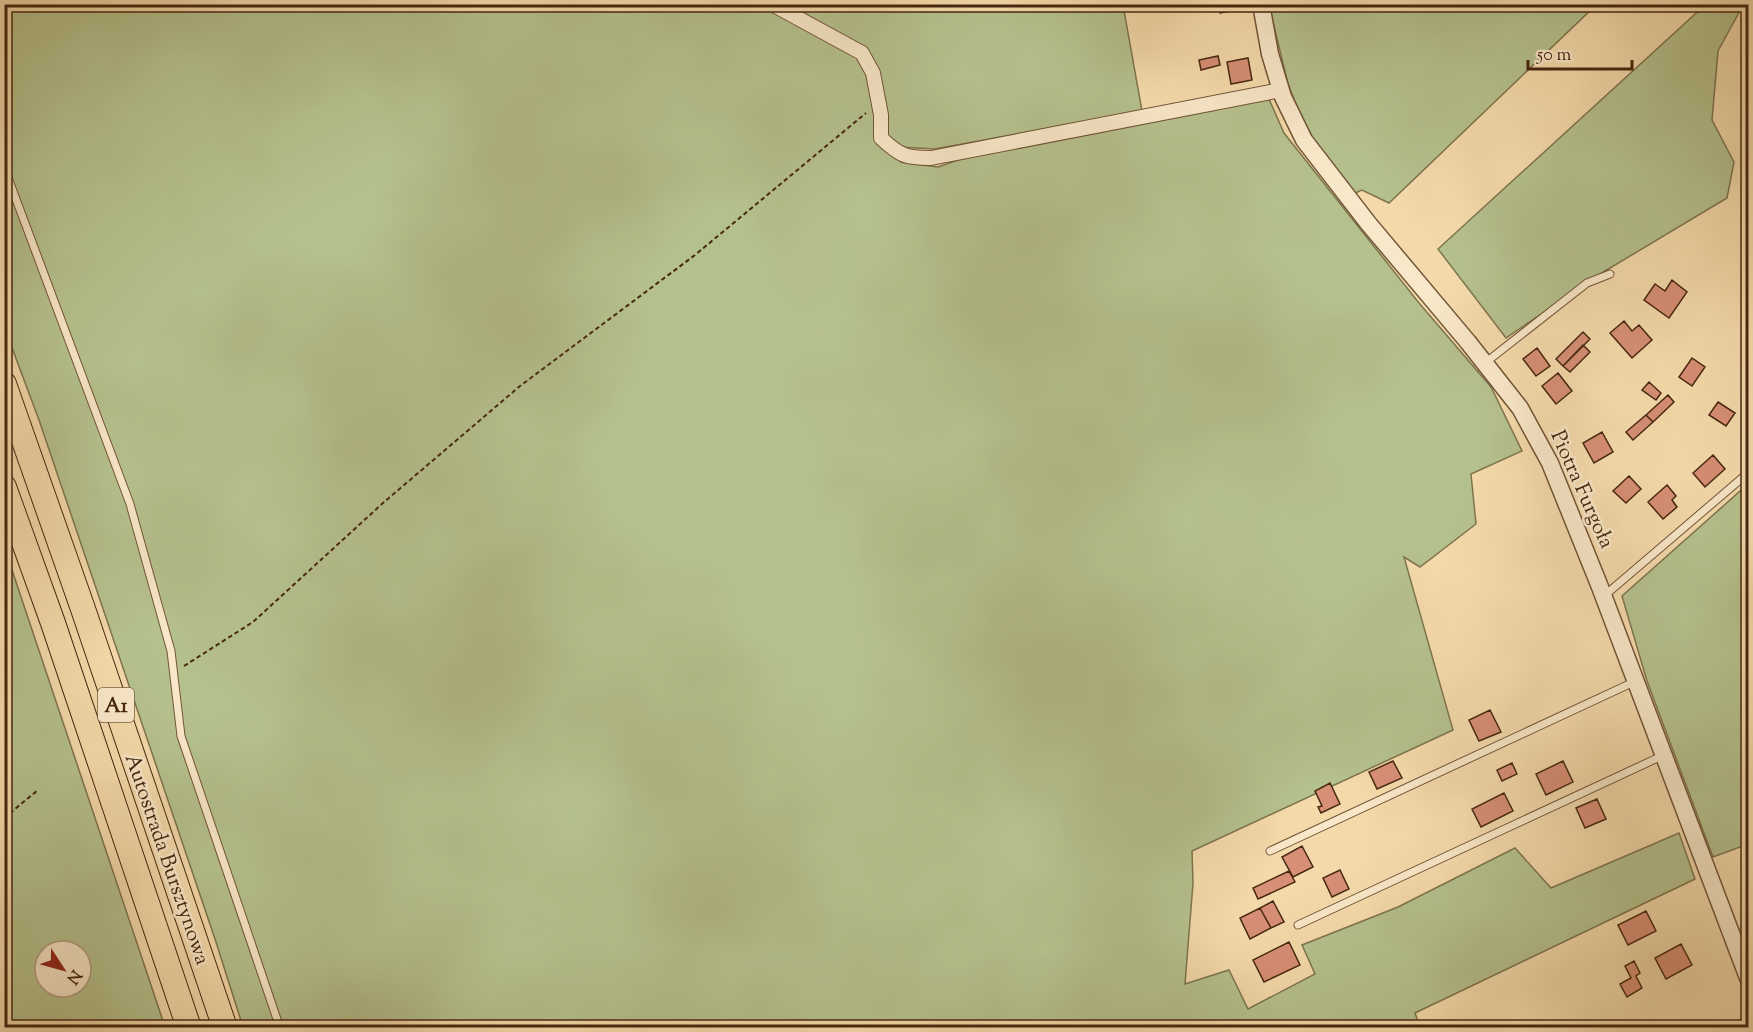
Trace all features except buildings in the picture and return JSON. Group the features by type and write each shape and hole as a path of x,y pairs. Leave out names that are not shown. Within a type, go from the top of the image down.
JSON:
{"highway":[{"name":"Autostrada Bursztynowa","path":"4,384 94,639 225,1028"},
{"name":"Autostrada Bursztynowa","path":"4,487 53,623 189,1028"}],"street":[{"path":"772,4 862,53 873,73 879,102 881,138 909,158 931,158 1281,90"},
{"name":"Piotra Furgoła","path":"1261,4 1270,54 1281,90 1304,140 1368,224 1520,408 1551,463 1749,978"}],"lane":[{"path":"4,167 130,504 171,651 181,736 280,1028"},
{"path":"1485,363 1587,283 1610,274"},
{"path":"1604,596 1749,473"},
{"path":"1270,851 1636,681"},
{"path":"1298,926 1664,755"}],"path":[{"path":"174,673 252,622 383,503 520,386 695,255 879,102"},
{"path":"4,818 39,790"}],"green space":[{"path":"5,5 1123,5 1142,111 935,149 899,147 901,162 938,167 964,158 1269,99 1284,133 1419,303 1491,387 1522,451 1471,474 1476,524 1420,567 1404,557 1453,730 1192,851 1193,883 1185,984 1229,970 1248,1009 1315,974 1302,945 1398,907 1515,848 1551,888 1679,833 1695,879 1415,1013 1420,1027 294,1028 291,1020 284,1027 243,1027 39,420 5,329"},
{"path":"1269,5 1596,5 1389,203 1362,190 1353,194 1310,140 1288,84"},
{"path":"1705,5 1743,5 1718,51 1712,120 1734,162 1727,198 1600,274 1506,338 1438,249"},
{"path":"1748,484 1748,844 1713,857 1647,681 1622,596"},
{"path":"5,549 165,1027 5,1027"}]}
